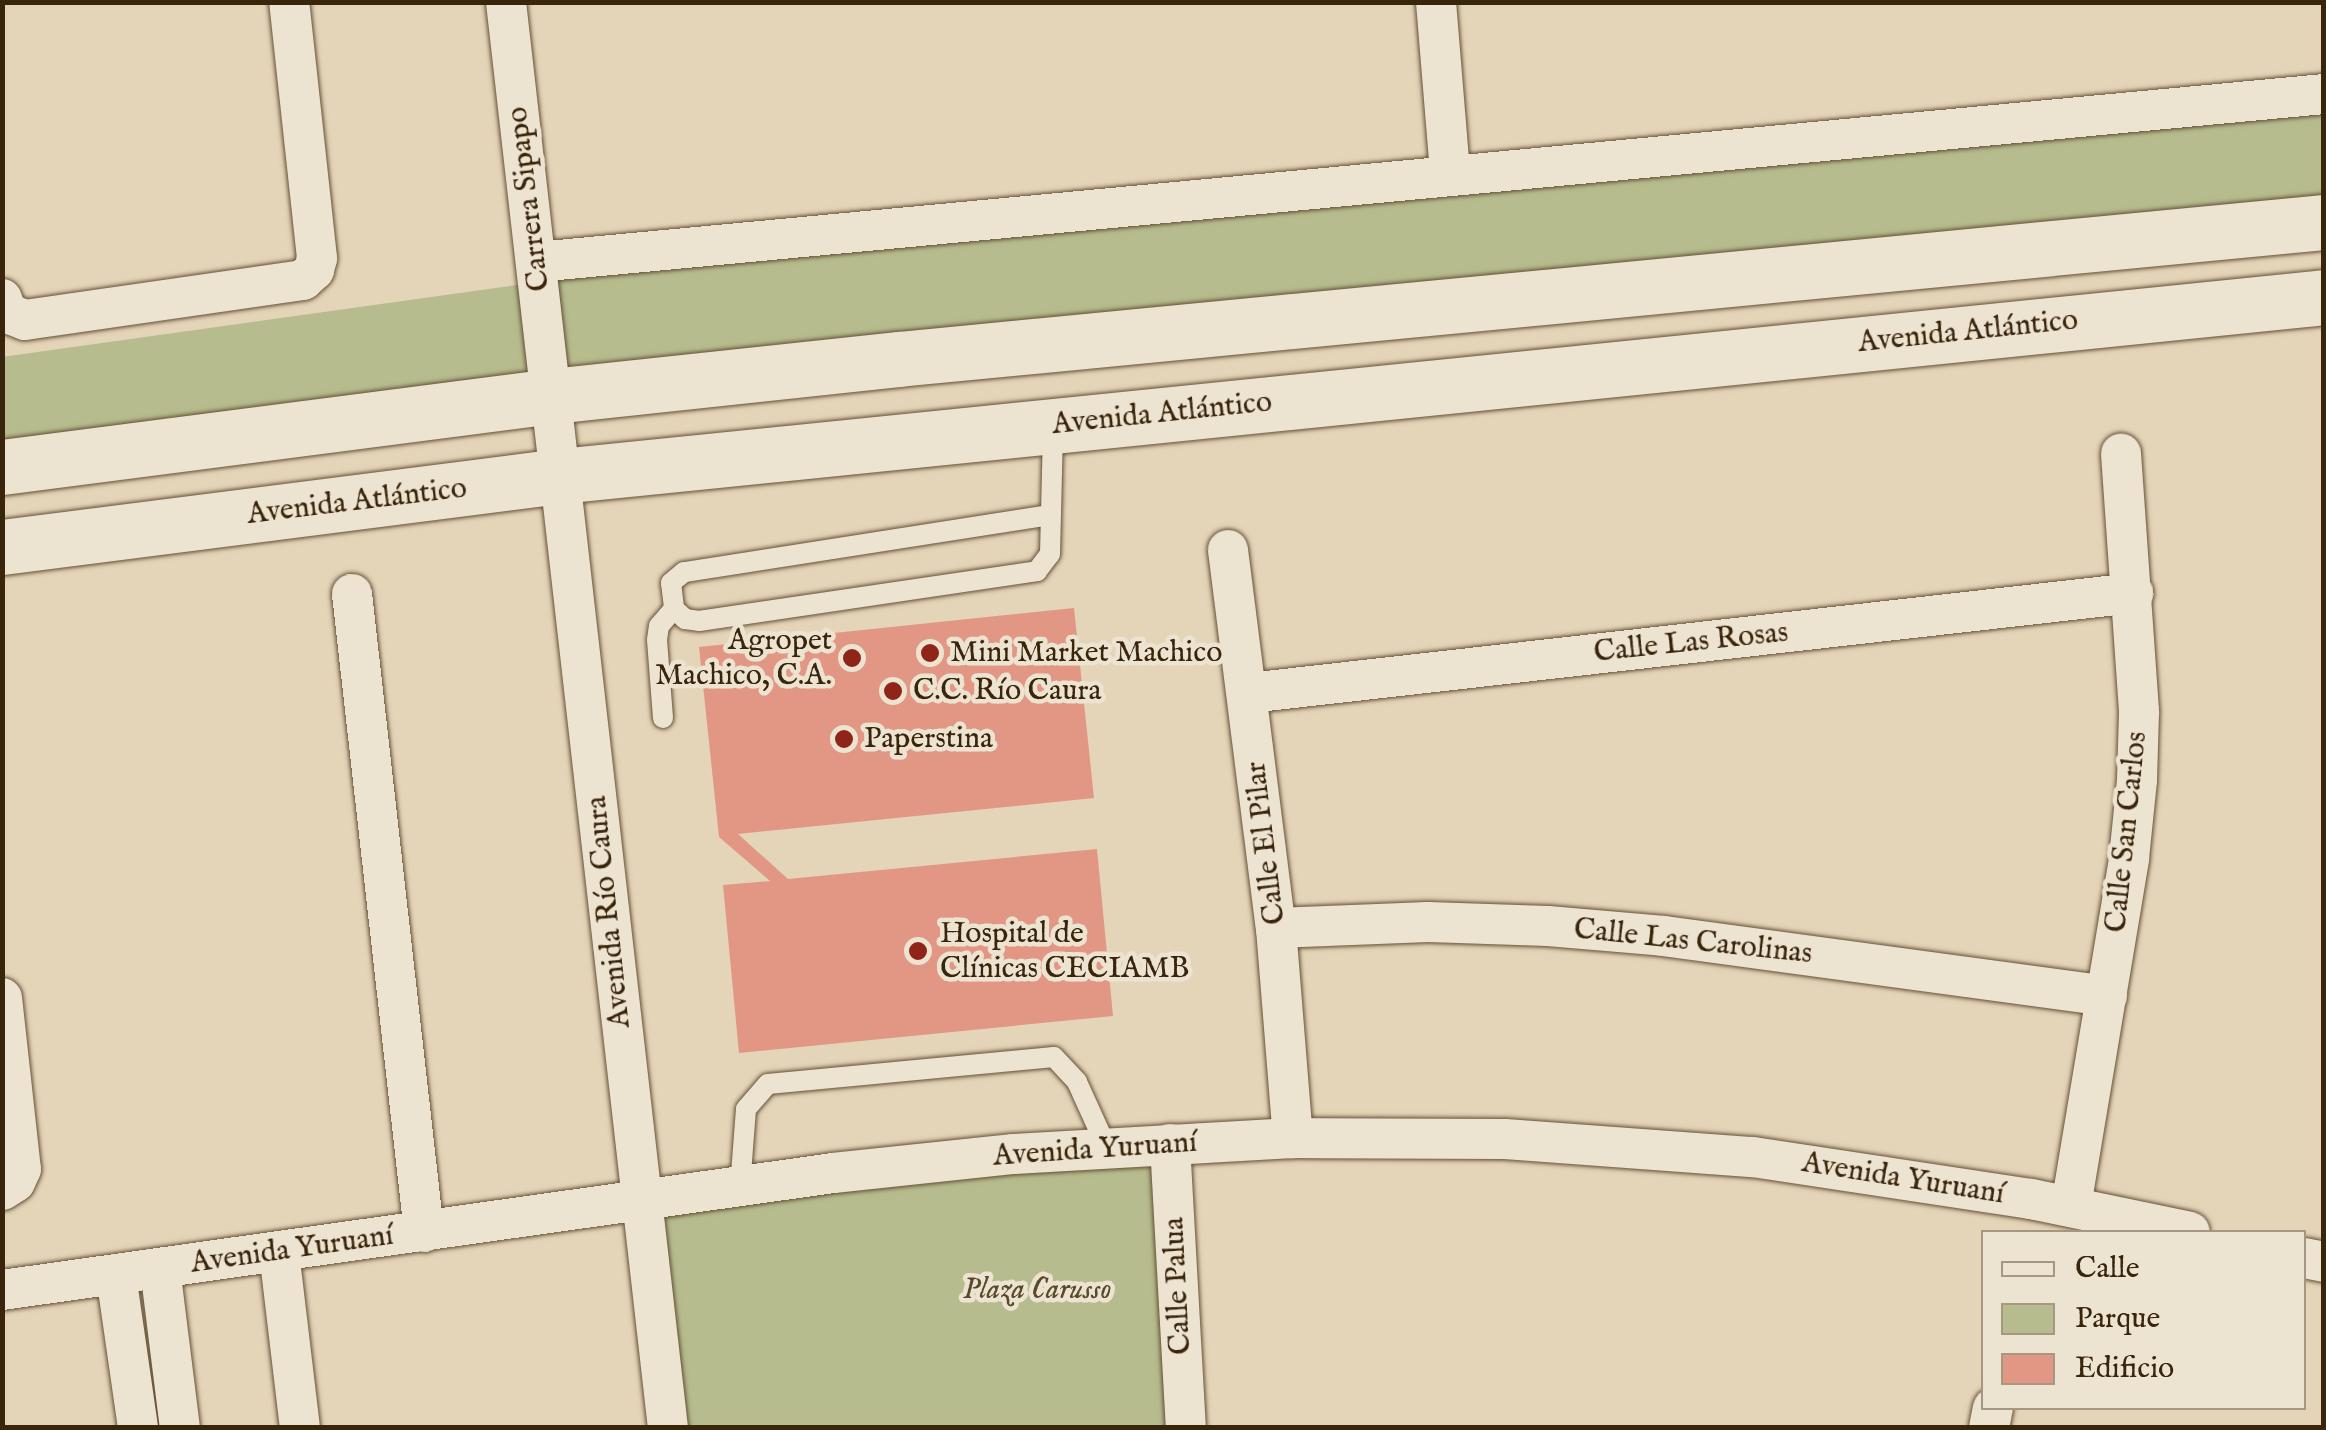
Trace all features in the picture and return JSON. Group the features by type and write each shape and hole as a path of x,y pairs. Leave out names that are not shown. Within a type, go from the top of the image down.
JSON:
{"main road":[{"path":"2,467 552,396 2324,222"},
{"name":"Avenida Atlántico","path":"2,547 560,476 2324,297"}],"street":[{"path":"2,299 7,312 25,320 303,280 314,270 317,258 289,2"},
{"name":"Carrera Sipapo","path":"506,2 552,396"},
{"path":"1436,2 1450,174"},
{"path":"536,262 2324,94"},
{"name":"Avenida Río Caura","path":"552,396 668,1428"},
{"name":"Calle San Carlos","path":"2070,1206 2108,996 2137,780 2139,710 2121,454"},
{"name":"Calle El Pilar","path":"1228,550 1276,928 1293,1138"},
{"path":"352,594 424,1232"},
{"name":"Calle Las Rosas","path":"1248,694 2133,594"},
{"name":"Calle Las Carolinas","path":"1276,928 1428,922 1548,926 1682,938 2108,996"},
{"path":"2,998 22,1168 15,1182 2,1190"},
{"name":"Avenida Yuruaní","path":"2,1290 833,1173 1107,1148 1293,1138 1625,1145 1840,1168 2028,1216 2070,1206 2181,1230"},
{"name":"Calle Palua","path":"1170,1144 1186,1428"},
{"path":"279,1252 300,1428"},
{"path":"160,1268 180,1428"},
{"path":"116,1274 138,1428"}],"lane":[{"path":"1050,514 684,572 671,583 674,609 685,619 698,621 1038,571 1050,554 1053,425"},
{"path":"664,718 656,640 659,626 674,609"},
{"path":"740,1187 742,1123 753,1096 768,1084 1054,1057 1077,1082 1107,1148"}],"green space":[{"path":"2323,94 2323,222 3,467 2,357 539,282"},
{"name":"Plaza Carusso","path":"1170,1144 1186,1427 668,1427 642,1202"}],"building":[{"path":"1074,608 1094,798 738,834 788,879 1097,849 1113,1016 739,1053 723,885 770,881 719,837 699,647"}],"place":[{"name":"Mini Market Machico","path":"930,653"},
{"name":"Agropet Machico, C.A.","path":"852,658"},
{"name":"C.C. Río Caura","path":"893,691"},
{"name":"Paperstina","path":"844,739"},
{"name":"Hospital de Clínicas CECIAMB","path":"918,951"}]}
